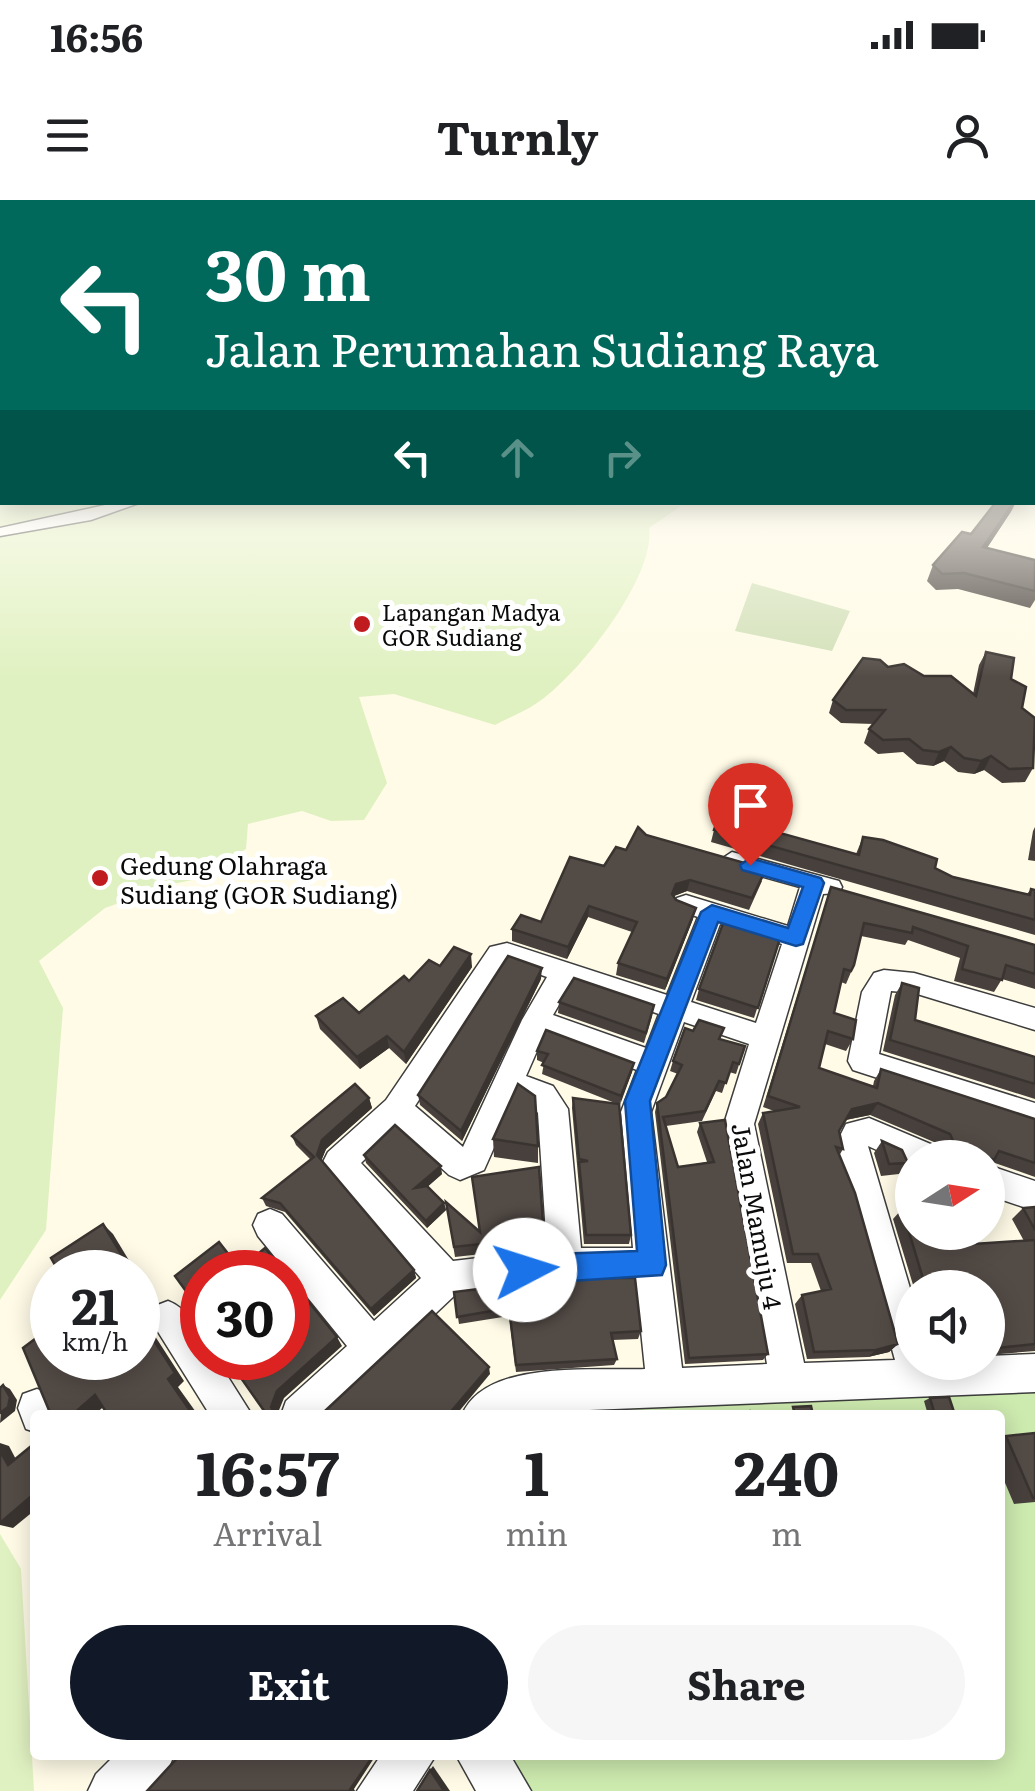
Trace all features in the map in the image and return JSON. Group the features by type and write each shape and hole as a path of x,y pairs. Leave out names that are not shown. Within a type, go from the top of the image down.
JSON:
{"street":[{"path":"707,853 851,893"},
{"name":"Jalan Mamuju 4","path":"788,1380 738,1124 741,1104 766,1038 814,883"},
{"path":"664,1385 636,1112 673,1008 699,908 796,938"},
{"path":"446,1279 340,1165 343,1156 398,1109 498,954 507,953 766,1038"},
{"path":"398,1109 460,1165 473,1160 536,1020 564,972"},
{"path":"1035,1020 914,983 884,980 876,992 863,1061 1035,1116"},
{"path":"536,1020 653,1063"},
{"path":"508,1082 542,1095 552,1109 565,1265"},
{"path":"895,1143 869,1132 857,1134 852,1144 895,1293"},
{"path":"1005,1186 1035,1196"},
{"path":"270,1225 372,1348"},
{"path":"305,1410 446,1279 565,1265 652,1265"},
{"path":"168,1319 230,1410"},
{"path":"489,1410 505,1398 522,1394 788,1380 895,1368"},
{"path":"1005,1371 1035,1373"},
{"path":"113,1791 145,1760"},
{"path":"382,1791 408,1760"},
{"path":"484,1760 506,1791"}],"green space":[{"name":"Gedung Olahraga Sudiang (GOR Sudiang)","path":"0,529 649,529 648,549 640,572 611,624 572,672 537,703 495,725 394,694 359,697 387,783 364,820 331,821 302,811 248,824 246,849 226,862 226,873 173,884 105,908 39,961 63,1008 46,1230 0,1300"},
{"path":"752,583 850,611 832,651 735,631"},
{"path":"1035,1373 1035,1791 506,1791 484,1760 1005,1760 1005,1410 486,1410 490,1406 919,1380 1005,1380 1005,1375"},
{"path":"0,1534 21,1569 34,1791 0,1791"}],"building":[{"path":"975,529 995,529 983,547 1035,560 1035,591 964,573 942,574 933,565 962,532 971,534"},
{"path":"986,652 1014,658 1011,679 1026,687 1022,708 1035,718 1033,768 1009,769 991,756 981,761 964,758 951,747 939,752 923,750 909,739 883,740 869,729 885,710 846,710 833,700 863,658 880,660 888,667 904,664 924,676 951,676 976,696"},
{"path":"719,816 859,855 863,837 883,840 937,859 935,868 953,877 1030,895 1031,889 1035,890 1035,920 714,830"},
{"path":"638,827 646,835 766,869 752,898 690,880 676,884 672,894 676,900 696,908 667,979 618,963 637,922 589,906 568,947 512,929 521,915 541,922 570,857 604,866 616,847 626,850"},
{"path":"831,887 1035,945 1035,974 1006,965 1002,980 962,969 968,946 913,927 912,933 864,923 854,965 851,971 844,969 834,1013 856,1020 853,1039 828,1031 819,1068 877,1088 881,1069 1035,1119 1035,1163 1005,1153 1005,1140 953,1140 950,1134 878,1103 852,1109 839,1131 843,1149 836,1147 855,1193 895,1345 876,1350 814,1352 802,1295 831,1289 818,1254 793,1254 763,1113 800,1107 768,1096"},
{"path":"725,918 781,935 758,1008 699,989"},
{"path":"454,947 471,954 404,1052 387,1036 357,1057 316,1016 343,998 359,1013 404,976 409,981 429,960 440,966"},
{"path":"508,956 542,968 461,1131 418,1095"},
{"path":"574,978 654,1005 646,1033 559,1002"},
{"path":"902,983 919,988 915,1020 1035,1057 1035,1084 890,1040"},
{"path":"699,1020 724,1028 719,1039 745,1046 739,1064 733,1062 726,1083 719,1081 705,1111 663,1117 678,1167 714,1162 700,1123 725,1120 768,1354 689,1358 657,1103 666,1097 682,1065 673,1061 685,1028 693,1031"},
{"path":"546,1030 634,1063 621,1096 542,1065 548,1054 537,1051"},
{"path":"355,1084 369,1098 322,1140 317,1155 414,1270 371,1309 280,1203 262,1198 314,1157 292,1136"},
{"path":"518,1084 535,1096 538,1146 493,1139"},
{"path":"573,1098 619,1104 631,1235 586,1235 579,1162 588,1161 579,1159"},
{"path":"395,1125 441,1166 415,1188 427,1186 444,1203 426,1221 364,1155"},
{"path":"882,1141 895,1147 895,1164 889,1164"},
{"path":"539,1167 544,1237 454,1247 446,1202 480,1232 472,1177"},
{"path":"1035,1207 1035,1230 1023,1208"},
{"path":"103,1224 119,1250 63,1250"},
{"path":"1035,1240 1035,1344 1005,1347 1005,1270 920,1270 914,1250 1005,1250 1005,1242"},
{"path":"219,1242 225,1250 209,1250"},
{"path":"566,1278 635,1278 641,1331 611,1333 617,1359 516,1365 509,1308 457,1317 454,1292"},
{"path":"310,1303 337,1337 310,1361"},
{"path":"432,1311 489,1367 452,1410 326,1410"},
{"path":"30,1343 30,1365 23,1348"},
{"path":"160,1350 175,1373 168,1379 190,1410 105,1410 95,1395 78,1410 49,1410 36,1380 160,1380"},
{"path":"242,1380 289,1380 277,1391 273,1410 263,1410"},
{"path":"3,1385 10,1397 8,1407 0,1413 0,1388"},
{"path":"949,1397 953,1410 934,1410 930,1398"},
{"path":"811,1406 812,1410 794,1410 793,1407"},
{"path":"1035,1433 1035,1498 1033,1498 1006,1436"},
{"path":"30,1447 30,1497 0,1523 0,1451 8,1465"},
{"path":"175,1760 370,1760 349,1791 147,1791"},
{"path":"430,1770 444,1791 417,1791"}],"place":[{"name":"Lapangan Madya GOR Sudiang","path":"362,624"},
{"name":"Gedung Olahraga Sudiang (GOR Sudiang)","path":"100,878"}],"route":[{"path":"525,1270 565,1265 652,1265 636,1112 712,912 796,938 814,883 750,865"}]}
